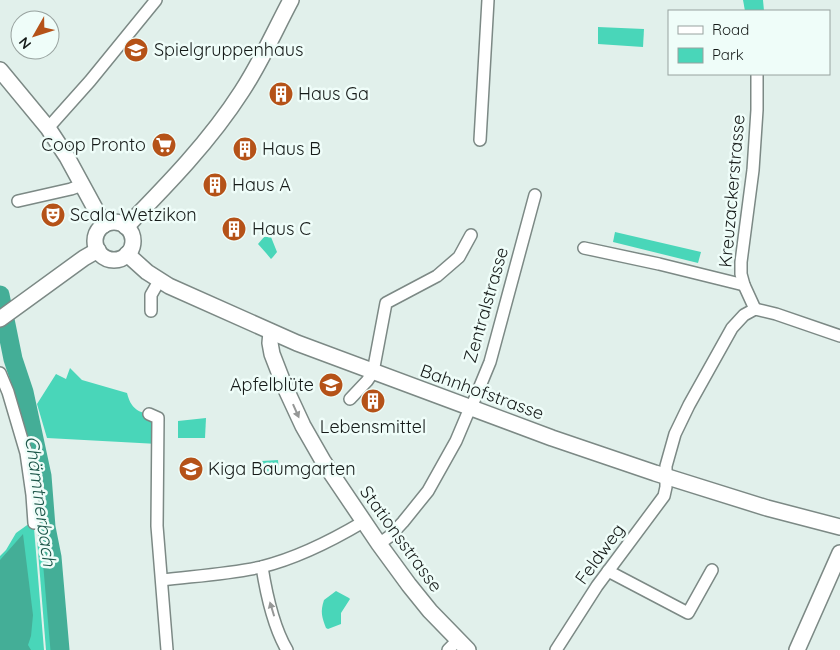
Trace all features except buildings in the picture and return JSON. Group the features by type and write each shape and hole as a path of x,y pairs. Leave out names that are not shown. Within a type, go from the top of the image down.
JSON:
{"main road":[{"path":"126,227 198,151 228,111 259,62 291,0"},
{"path":"0,70 48,128 67,157 104,225"},
{"path":"115,222 126,227 130,232 133,244 127,254 123,258 111,260 101,254 98,250 96,239 97,234 104,225 115,222"},
{"path":"0,319 84,258 98,250"},
{"name":"Bahnhofstrasse","path":"127,254 139,266 159,280 297,344 666,477 767,508 840,527"},
{"name":"Stationsstrasse","path":"271,332 271,348 284,385 303,426 323,461 363,522 458,647"},
{"path":"797,650 840,553"}],"street":[{"path":"48,128 95,75 156,0"},
{"path":"480,140 488,0"},
{"name":"Kreuzackerstrasse","path":"755,309 744,285 741,274 741,262 754,170 757,75"},
{"path":"18,201 82,185"},
{"name":"Zentralstrasse","path":"379,544 404,522 428,491 456,441 466,414 471,408 490,362 536,195"},
{"path":"350,399 373,372 386,303 437,276 459,257 471,235"},
{"path":"584,248 744,285"},
{"path":"151,311 151,295 159,280"},
{"path":"666,477 666,466 675,434 688,405 732,328 744,315 755,309 776,314 840,336"},
{"path":"0,373 8,392 26,453 34,523"},
{"path":"149,414 158,418 157,526 167,650"},
{"name":"Feldweg","path":"556,650 597,586 664,496 666,477"},
{"path":"162,580 236,571 290,558 317,547 363,522"},
{"path":"262,566 272,611 287,650"},
{"path":"608,571 688,614 712,570"}],"green space":[{"path":"743,0 763,0 764,10 745,10"},
{"path":"598,27 644,29 643,47 598,44"},
{"path":"615,232 701,252 698,263 613,242"},
{"path":"264,237 271,237 277,252 271,259 258,244"},
{"path":"70,368 82,380 127,393 129,400 135,408 158,418 158,444 47,438 37,404 56,374 66,379"},
{"path":"206,418 205,438 178,438 178,421"},
{"path":"278,460 279,472 263,473 262,461"},
{"path":"30,523 34,528 44,650 0,650 0,556 16,533"},
{"path":"46,527 52,557 60,650 46,650 37,539"},
{"path":"336,591 350,599 341,613 341,624 328,629 323,617 323,604 324,600"}],"shaded area":[{"path":"23,534 33,615 28,645 31,650 0,650 0,560"}],"waterway":[{"name":"Chämtnerbach","path":"0,295 13,359 24,392 42,476 46,527 52,557 60,650"}],"place":[{"name":"Spielgruppenhaus","path":"136,50"},
{"name":"Haus Ga","path":"281,94"},
{"name":"Coop Pronto","path":"164,145"},
{"name":"Haus B","path":"245,149"},
{"name":"Haus A","path":"215,185"},
{"name":"Scala Wetzikon","path":"53,215"},
{"name":"Haus C","path":"234,229"},
{"name":"Apfelblüte","path":"331,385"},
{"name":"Lebensmittel","path":"373,401"},
{"name":"Kiga Baumgarten","path":"191,469"}]}
